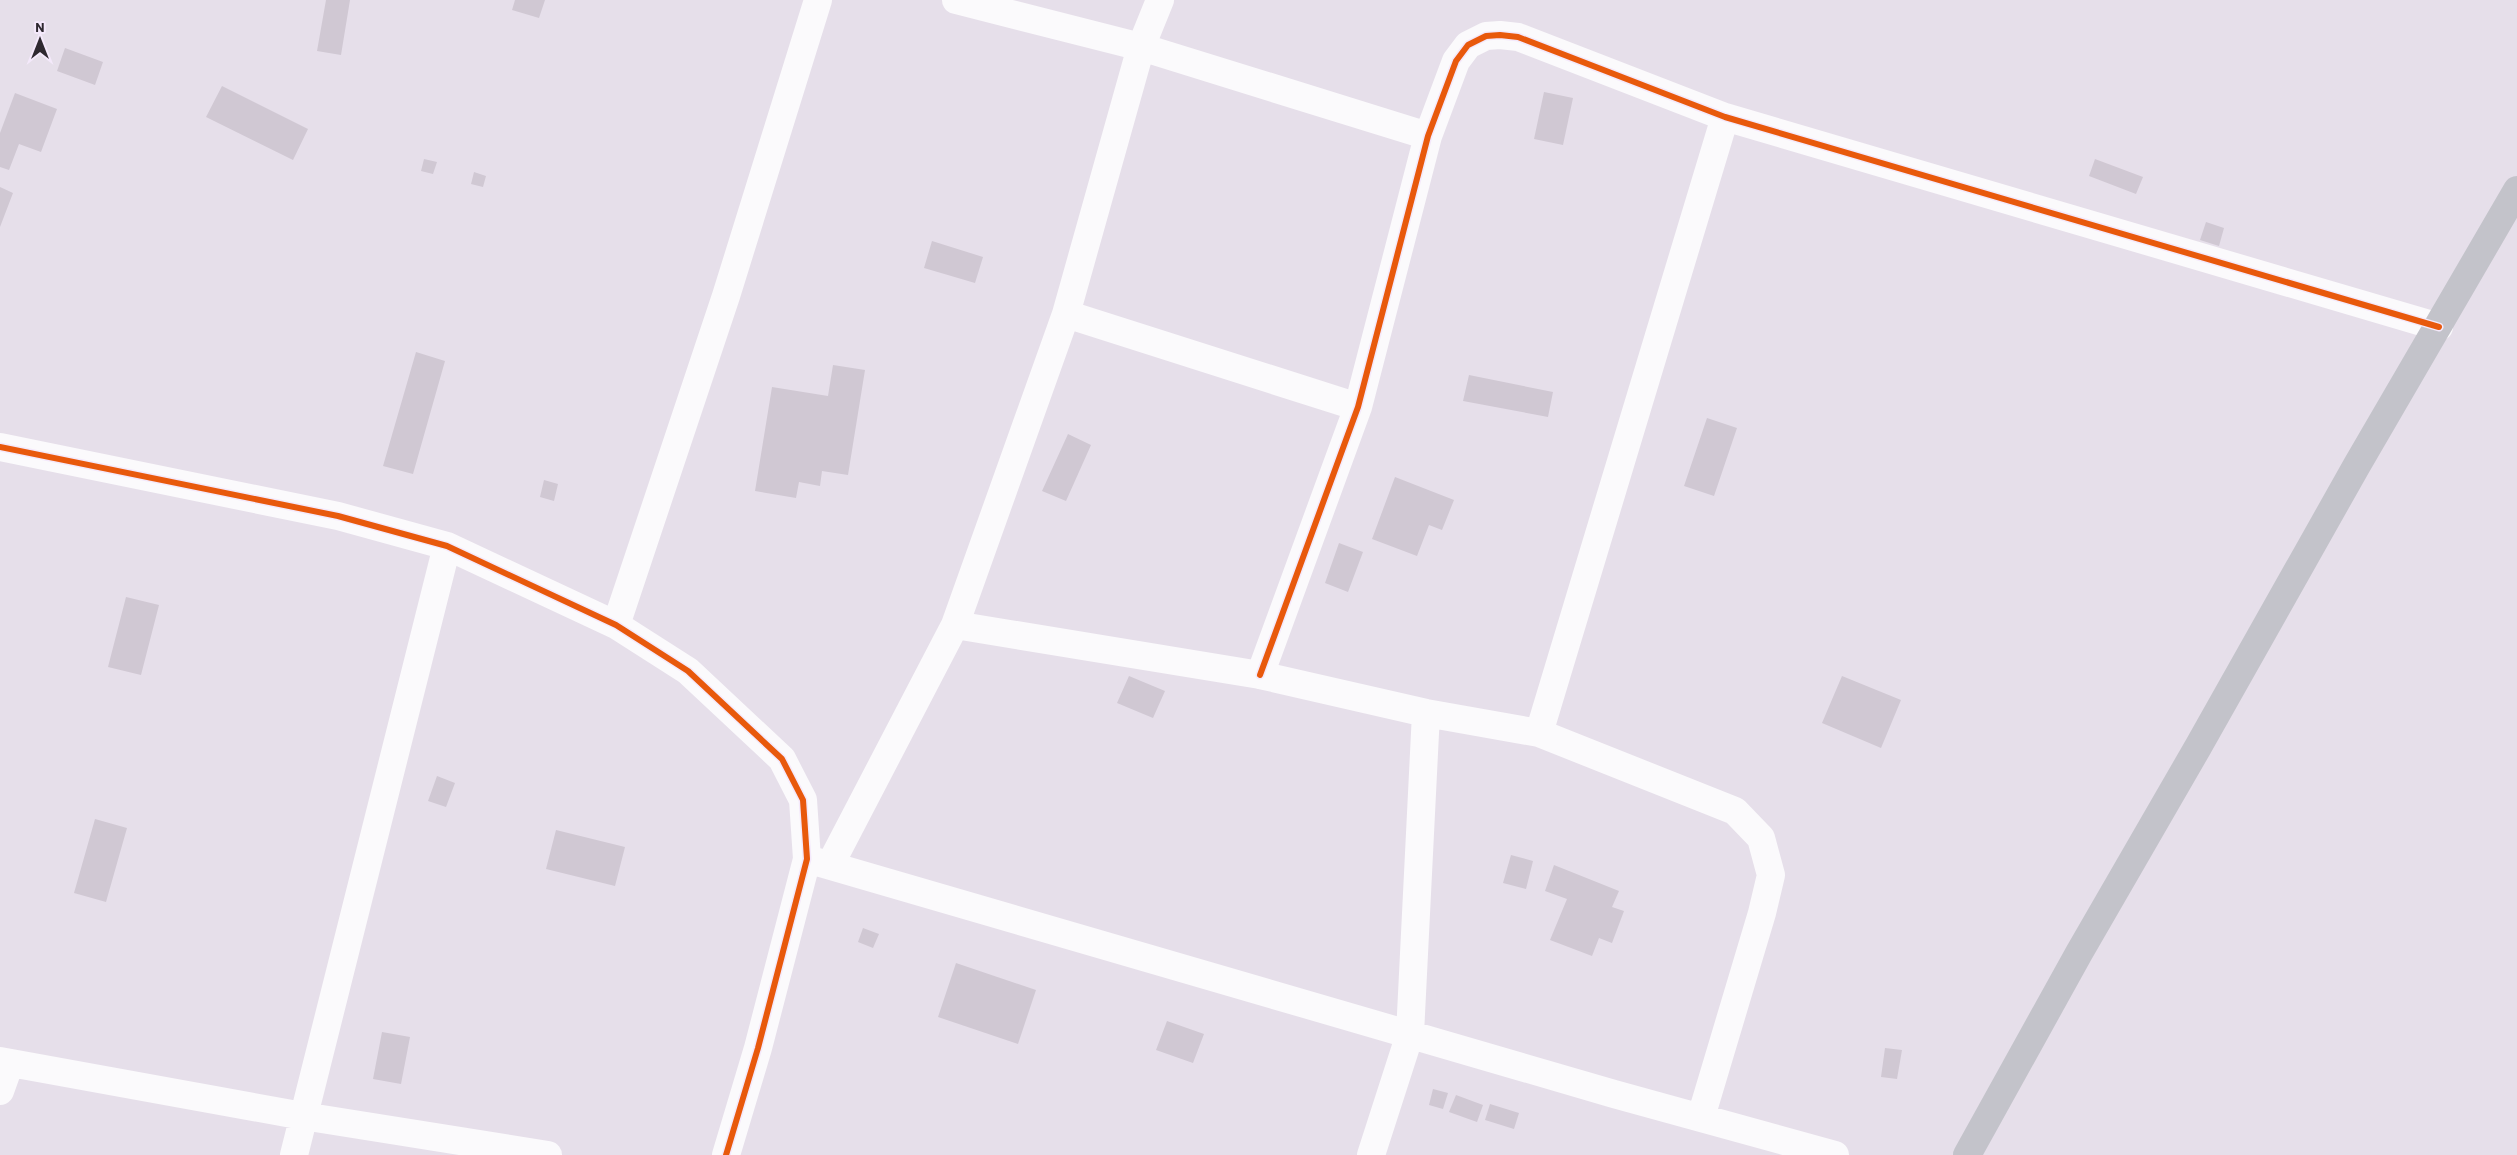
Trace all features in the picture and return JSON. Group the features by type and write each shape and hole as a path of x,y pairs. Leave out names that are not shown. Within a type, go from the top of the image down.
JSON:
{"main road":[{"path":"1967,1155 2079,953 2357,465 2517,190"}],"street":[{"path":"616,625 726,296 818,0"},
{"path":"956,0 1141,47 1428,136"},
{"path":"726,1155 758,1048 818,862 955,625 1066,314 1141,47 1160,0"},
{"path":"1260,675 1358,407 1428,136 1456,60 1468,45 1486,36 1518,37 1725,117 2439,327"},
{"path":"1539,733 1725,117"},
{"path":"1066,314 1358,407"},
{"path":"0,447 338,516 447,546 616,625 688,671 782,759 803,800 818,862"},
{"path":"294,1155 447,546"},
{"path":"955,625 1260,675 1426,713 1539,733 1734,811 1762,838 1771,875 1762,913 1701,1117"},
{"path":"1371,1155 1410,1034 1426,713"},
{"path":"818,862 1835,1155"},
{"path":"0,1091 5,1062 303,1116 548,1155"}],"building":[{"path":"326,0 350,0 341,55 317,51"},
{"path":"515,0 545,0 539,18 512,10"},
{"path":"65,48 103,62 95,85 57,71"},
{"path":"222,86 308,129 293,160 206,117"},
{"path":"1544,92 1573,98 1563,145 1534,139"},
{"path":"15,93 57,109 41,152 19,144 9,170 0,167 0,133"},
{"path":"424,159 437,162 433,174 421,171"},
{"path":"2095,159 2143,177 2136,194 2089,176"},
{"path":"474,172 486,176 483,187 471,184"},
{"path":"0,187 13,193 0,227"},
{"path":"2206,222 2224,228 2219,246 2200,240"},
{"path":"932,241 983,257 975,283 924,268"},
{"path":"416,352 445,361 413,474 383,466"},
{"path":"833,365 865,370 848,475 822,471 820,486 799,482 796,498 755,491 772,387 828,396"},
{"path":"1469,375 1553,392 1548,417 1463,401"},
{"path":"1707,418 1737,428 1714,496 1684,486"},
{"path":"1068,434 1091,445 1066,501 1042,491"},
{"path":"1395,477 1454,500 1442,530 1429,525 1417,556 1372,539"},
{"path":"544,480 558,484 554,501 540,497"},
{"path":"1339,543 1363,552 1348,592 1325,583"},
{"path":"126,597 159,605 141,675 108,667"},
{"path":"1129,676 1165,691 1153,718 1117,703"},
{"path":"1842,676 1901,700 1881,748 1822,723"},
{"path":"437,776 455,783 446,807 428,801"},
{"path":"95,819 127,828 106,902 74,893"},
{"path":"556,830 625,847 615,886 546,869"},
{"path":"1511,855 1533,861 1526,889 1503,883"},
{"path":"1554,865 1619,891 1612,907 1624,911 1612,943 1599,938 1592,956 1550,940 1567,899 1545,891"},
{"path":"863,928 879,934 873,948 858,942"},
{"path":"956,963 1036,990 1018,1044 938,1017"},
{"path":"1167,1021 1204,1034 1193,1063 1156,1050"},
{"path":"382,1032 410,1037 401,1084 373,1079"},
{"path":"1885,1048 1902,1050 1897,1079 1881,1077"},
{"path":"1433,1089 1448,1093 1443,1109 1429,1105"},
{"path":"1456,1095 1483,1105 1477,1122 1449,1112"},
{"path":"1490,1104 1519,1113 1514,1129 1485,1120"}],"cycle path":[{"path":"1260,675 1358,407 1428,136 1456,61 1468,45 1486,36 1518,37 1725,117 2439,327"},
{"path":"0,447 338,516 447,546 616,625 688,671 782,759 803,800 807,859 758,1048 726,1155"}]}
